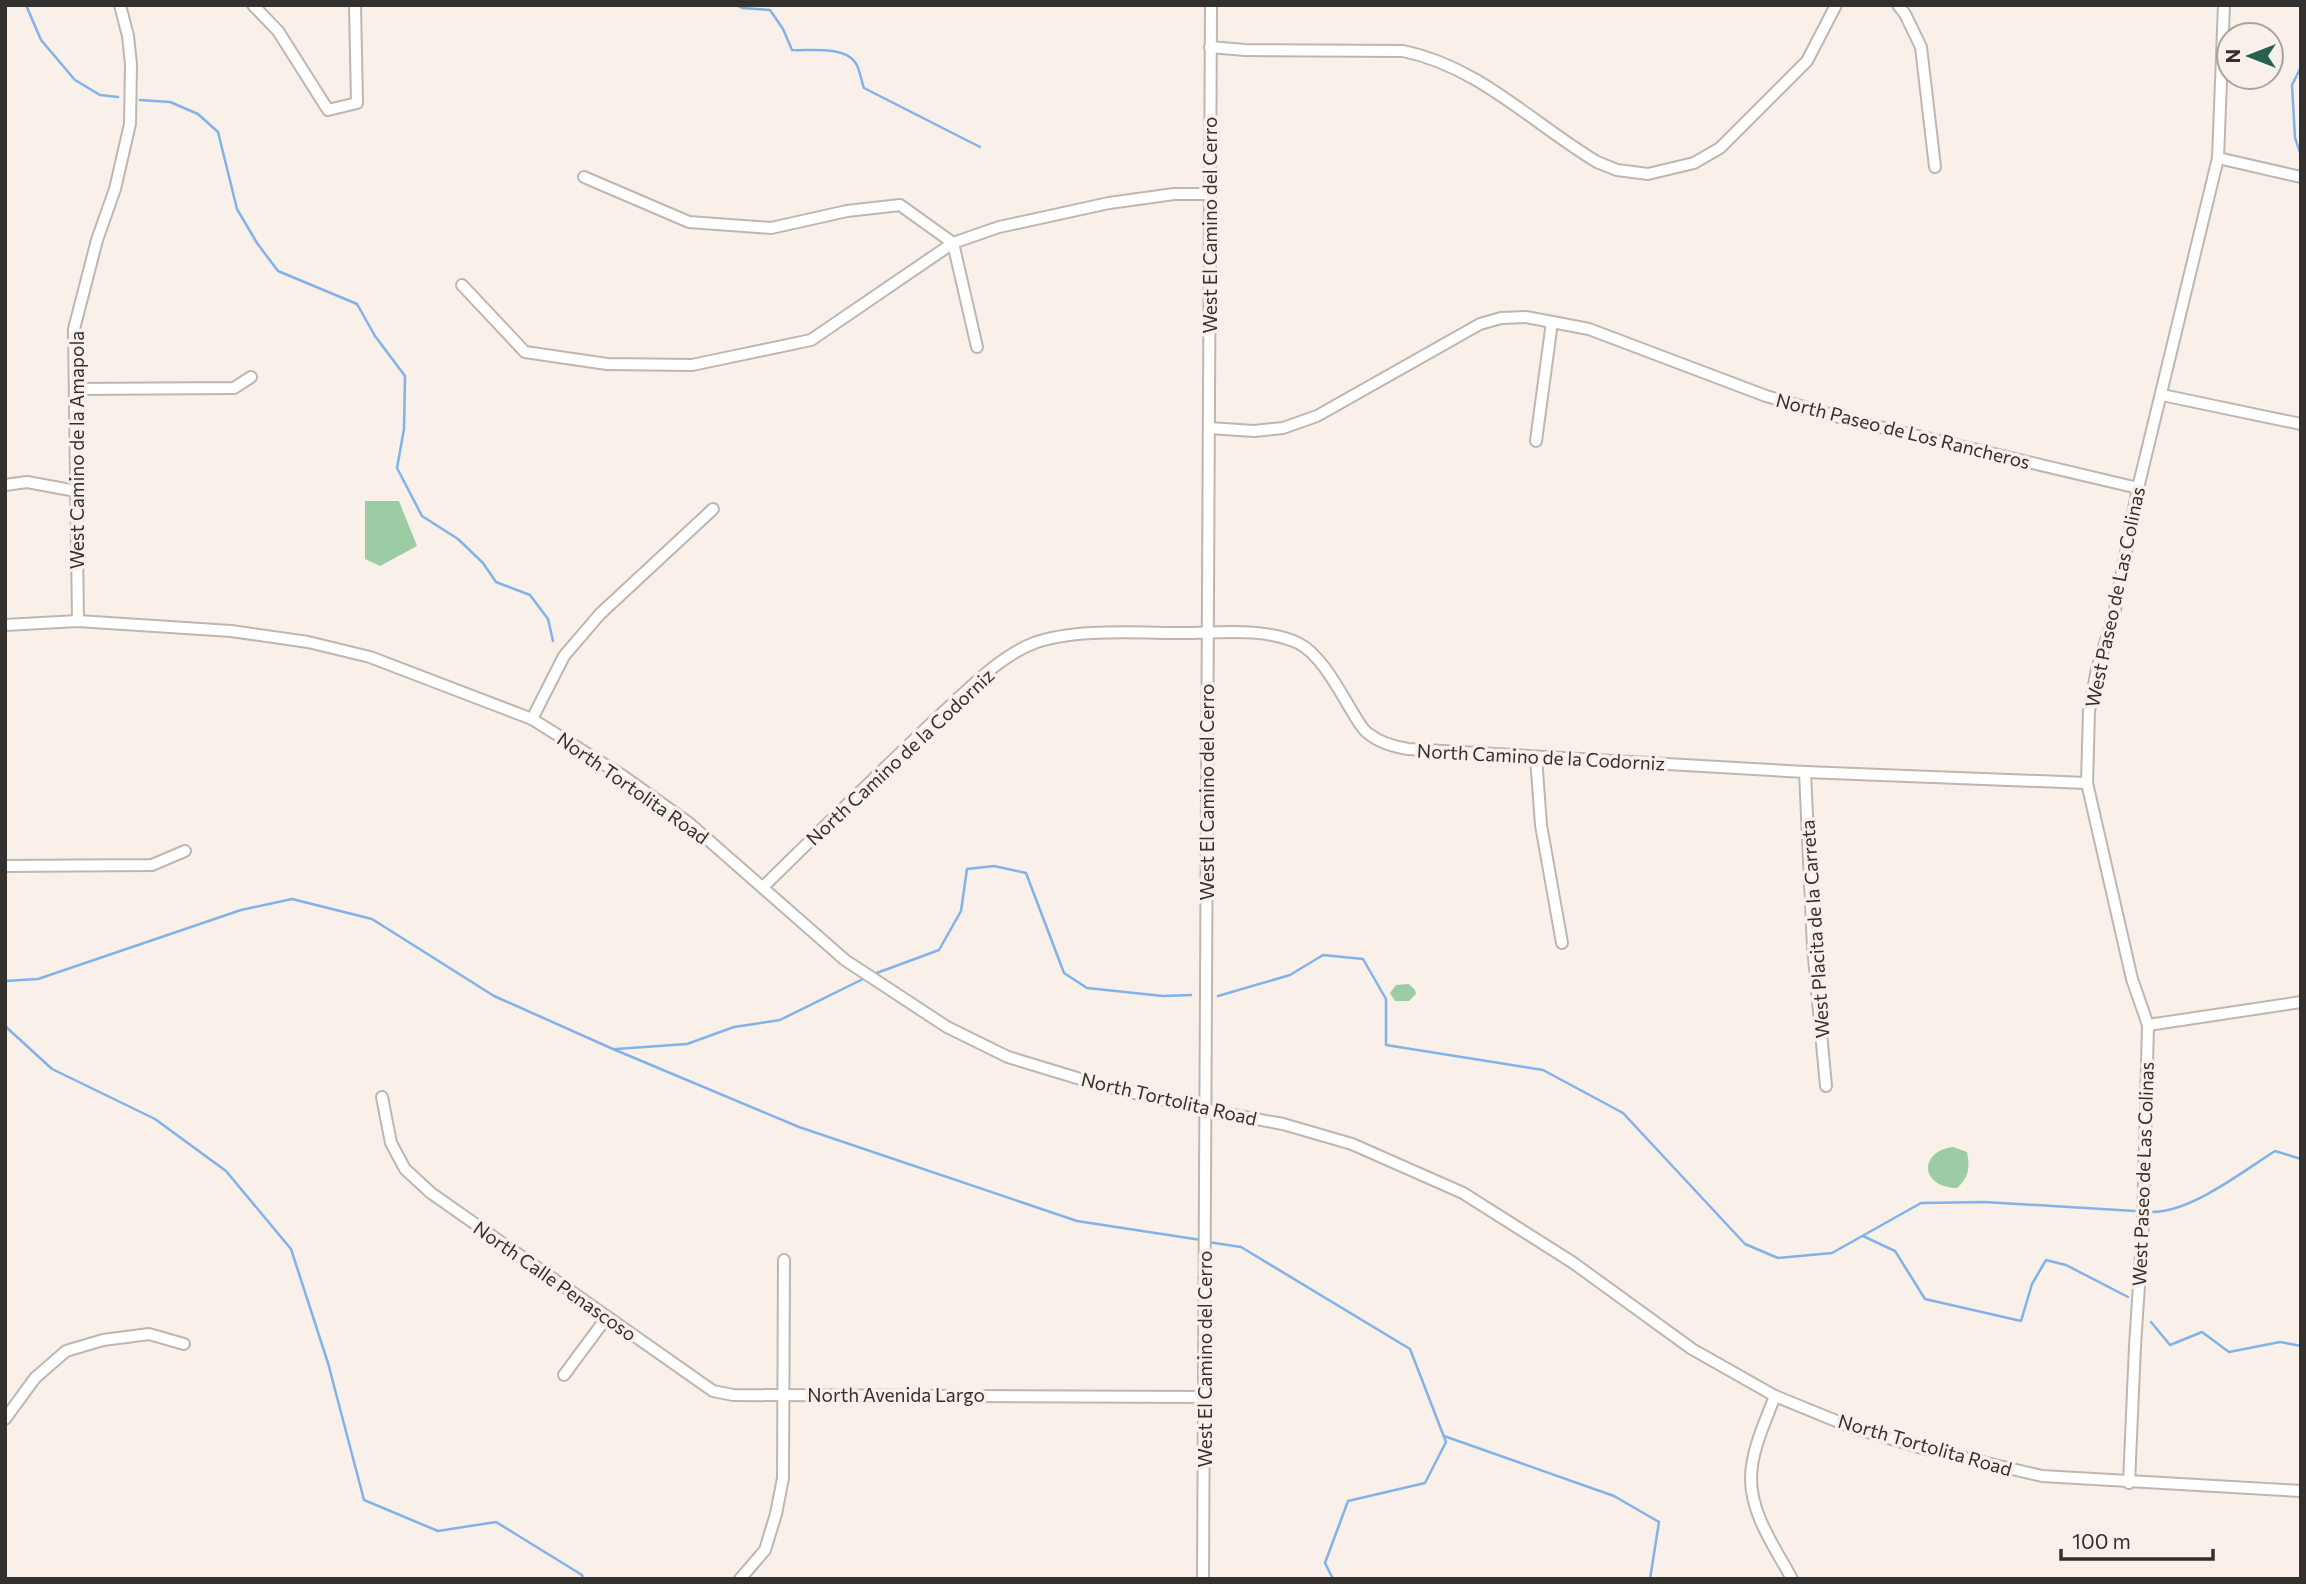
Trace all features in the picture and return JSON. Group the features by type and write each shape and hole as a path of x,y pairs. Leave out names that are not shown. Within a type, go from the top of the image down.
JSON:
{"street":[{"name":"West Camino de la Amapola","path":"78,621 74,329 97,240 115,189 130,124 131,64 128,36 120,5"},
{"path":"253,5 278,32 328,110 357,103 355,5"},
{"name":"West El Camino del Cerro","path":"1203,1579 1211,5"},
{"path":"1210,47 1245,50 1403,51 1429,56 1478,80 1597,162 1618,170 1648,174 1694,163 1720,148 1807,61 1836,5"},
{"path":"1898,5 1921,47 1935,167"},
{"name":"West Paseo de Las Colinas","path":"2129,1483 2143,1224 2148,1025 2132,979 2087,783 2089,711 2097,669 2114,615 2138,488 2218,158 2224,5"},
{"path":"2218,158 2301,177"},
{"path":"584,177 689,222 771,228 847,211 900,205 953,243 977,347"},
{"path":"462,285 524,352 607,364 692,365 811,340 953,243 999,228 1109,203 1174,194 1210,194"},
{"name":"North Paseo de Los Rancheros","path":"1209,428 1254,431 1283,428 1317,416 1480,324 1501,318 1526,317 1589,329 1766,397 1812,410 2138,488"},
{"path":"1536,441 1552,321"},
{"path":"75,389 234,388 251,377"},
{"path":"2162,395 2301,424"},
{"path":"5,485 27,482 76,491"},
{"path":"533,719 564,656 600,614 713,509"},
{"path":"5,625 78,621"},
{"name":"North Tortolita Road","path":"78,621 231,631 308,642 370,657 533,719 623,776 689,823 845,960 960,1033 1008,1057 1100,1084 1206,1110 1283,1124 1345,1142 1463,1193 1572,1262 1692,1349 1775,1396 1851,1427 1922,1448 2042,1476 2301,1492"},
{"name":"North Camino de la Codorniz","path":"763,887 941,715 1003,662 1019,650 1054,638 1073,636 1208,633 1278,636 1299,644 1312,654 1332,678 1368,734 1395,747 1805,772 2087,783"},
{"path":"1536,757 1541,825 1562,943"},
{"name":"West Placita de la Carreta","path":"1805,772 1813,947 1826,1086"},
{"path":"5,866 152,865 185,851"},
{"path":"2148,1025 2301,1002"},
{"name":"North Calle Penascoso","path":"382,1097 391,1143 405,1169 431,1193 713,1391 733,1395 784,1395"},
{"path":"784,1260 784,1395"},
{"path":"564,1375 607,1317"},
{"path":"5,1419 35,1378 66,1350 103,1340 149,1334 184,1344"},
{"name":"North Avenida Largo","path":"740,1579 765,1550 776,1514 783,1478 784,1395 1204,1397"},
{"path":"1775,1396 1753,1461 1751,1481 1759,1517 1792,1579"}],"green space":[{"path":"365,501 399,501 417,546 380,566 365,559"},
{"path":"1409,984 1416,994 1409,1001 1395,1001 1390,993 1396,985"},
{"path":"1953,1147 1967,1152 1968,1158 1966,1176 1957,1188 1936,1182 1928,1169 1929,1161 1934,1155"}],"waterway":[{"path":"26,5 41,40 75,80 100,95 118,97"},
{"path":"736,5 770,10 783,29 792,50 835,51 850,57 858,68 864,88 980,147"},
{"path":"2301,67 2292,85 2295,138 2301,155"},
{"path":"140,100 170,102 198,114 218,132 237,209 278,271 357,304 375,336 405,376 404,429 397,468 422,516 458,539 483,563 496,582 530,595 548,619 553,641"},
{"path":"874,974 939,950 961,911 967,869 994,866 1026,873 1064,973 1087,988 1163,996 1191,995"},
{"path":"5,981 38,979 241,910 292,899 372,919 494,996 799,1127 1077,1221 1201,1240"},
{"path":"1218,996 1290,975 1323,955 1363,959 1386,999 1386,1045 1543,1070 1623,1113 1745,1244 1778,1258 1832,1253 1921,1203 1984,1202 2135,1211"},
{"path":"616,1049 687,1044 734,1027 780,1020 865,978"},
{"path":"5,1026 52,1069 155,1119 226,1171 291,1249 328,1363 364,1500 438,1531 496,1522 582,1575 583,1579"},
{"path":"2152,1212 2167,1210 2199,1198 2275,1151 2301,1159"},
{"path":"1863,1236 1895,1251 1925,1299 2021,1321 2032,1284 2046,1260 2066,1265 2128,1297"},
{"path":"1208,1242 1241,1247 1410,1349 1446,1442 1425,1483 1348,1501 1325,1563 1333,1579"},
{"path":"2151,1322 2170,1345 2202,1332 2229,1352 2280,1342 2301,1346"},
{"path":"1444,1436 1614,1496 1659,1522 1650,1579"}]}
